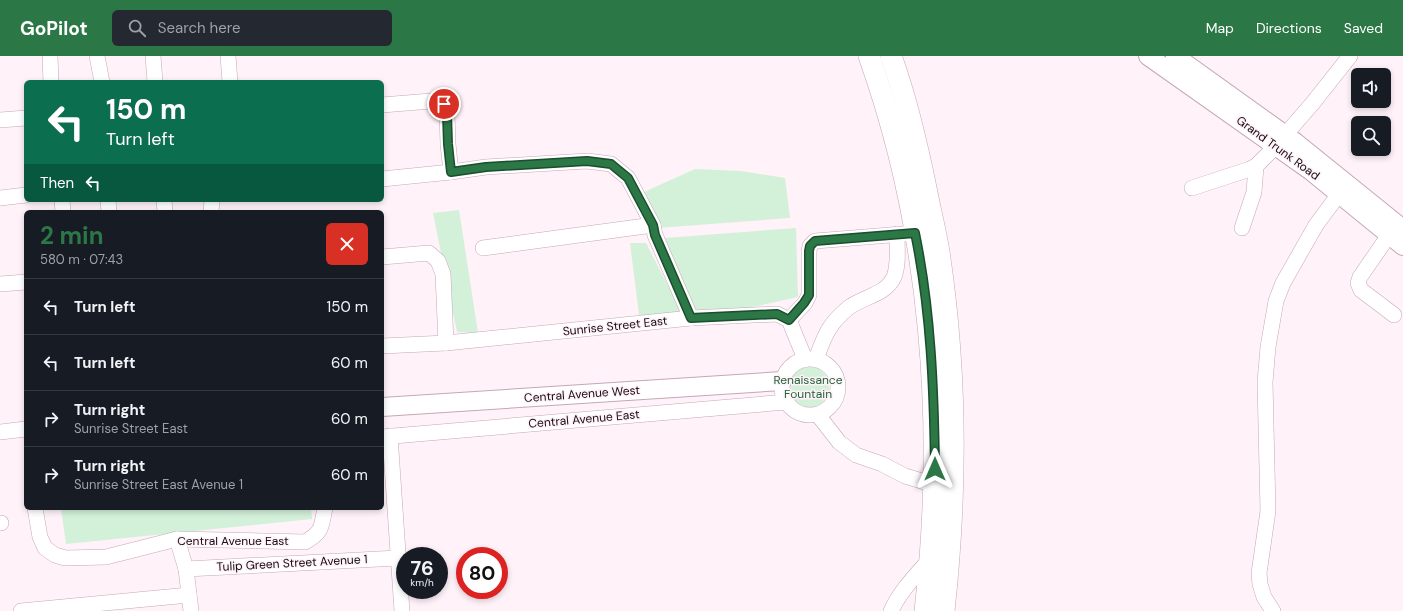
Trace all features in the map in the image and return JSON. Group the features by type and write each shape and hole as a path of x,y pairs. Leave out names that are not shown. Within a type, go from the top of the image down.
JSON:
{"highway":[{"path":"869,56 900,160 906,234 927,314 934,423 935,485 931,558 925,611"},
{"path":"891,56 920,156 939,252 948,331 951,367 953,483 949,560 944,611"}],"main road":[{"name":"Grand Trunk Road","path":"1148,56 1280,140 1311,171 1339,194 1396,232"},
{"name":"Grand Trunk Road","path":"1175,56 1396,232 1403,246"},
{"name":"Central Avenue West","path":"384,407 782,381"}],"street":[{"path":"50,56 51,80"},
{"path":"98,56 102,80"},
{"path":"153,56 155,80"},
{"path":"228,56 230,80"},
{"path":"1192,188 1244,172 1256,166 1312,104 1350,56"},
{"path":"384,105 431,101 444,104 447,114 451,172"},
{"path":"0,120 24,118"},
{"path":"384,179 486,167 587,161 611,164 628,178 653,225 655,235 691,318"},
{"path":"1242,228 1254,192 1256,166"},
{"path":"1272,611 1264,597 1260,584 1259,573 1268,511 1265,382 1268,348 1276,301 1283,283 1316,225 1339,194"},
{"path":"0,198 24,195"},
{"path":"483,248 653,225"},
{"path":"1394,315 1361,290 1358,283 1360,277 1396,232"},
{"path":"906,234 897,267 893,278 887,287 850,307 831,324 811,359 789,320 809,295 809,251 813,242 906,234"},
{"path":"384,257 428,253 438,261 443,274 446,343"},
{"path":"0,284 24,282"},
{"name":"Sunrise Street East","path":"384,346 446,343 691,318 777,314 789,320"},
{"path":"811,359 827,364 834,372 838,382 838,394 834,404 825,412 804,415 793,411 786,402 781,392 782,381 786,370 795,363 811,359"},
{"name":"Central Avenue East","path":"386,436 786,402"},
{"path":"818,414 839,442 856,455 882,464 905,476 935,485"},
{"path":"0,432 24,429"},
{"path":"386,436 397,547"},
{"name":"Central Avenue East","path":"35,510 40,537 45,548 55,555 65,558 106,557 177,539 305,542 320,532 325,510"},
{"path":"177,539 186,569 191,611"},
{"name":"Tulip Green Street Avenue 1","path":"186,569 396,558"},
{"path":"891,611 896,601 931,558"},
{"path":"21,611 83,608 189,595"},
{"path":"401,599 402,611"}],"green space":[{"path":"695,169 741,171 785,178 790,218 644,229 642,193"},
{"path":"459,210 478,333 457,332 433,213"},
{"path":"796,228 798,297 698,319 665,238"},
{"path":"630,243 646,243 684,317 640,323"},
{"name":"Renaissance Fountain","path":"804,366 812,366 820,369 826,375 829,387 826,399 820,405 812,408 804,408 796,405 790,399 787,391 787,383 790,375 796,369"},
{"path":"61,510 311,510 312,519 66,544"}],"route":[{"path":"444,104 447,114 451,172 486,167 587,161 611,164 628,178 653,225 655,235 691,318 777,314 789,320 809,295 809,251 810,246 815,241 915,233 927,314 934,423 935,469"}]}
